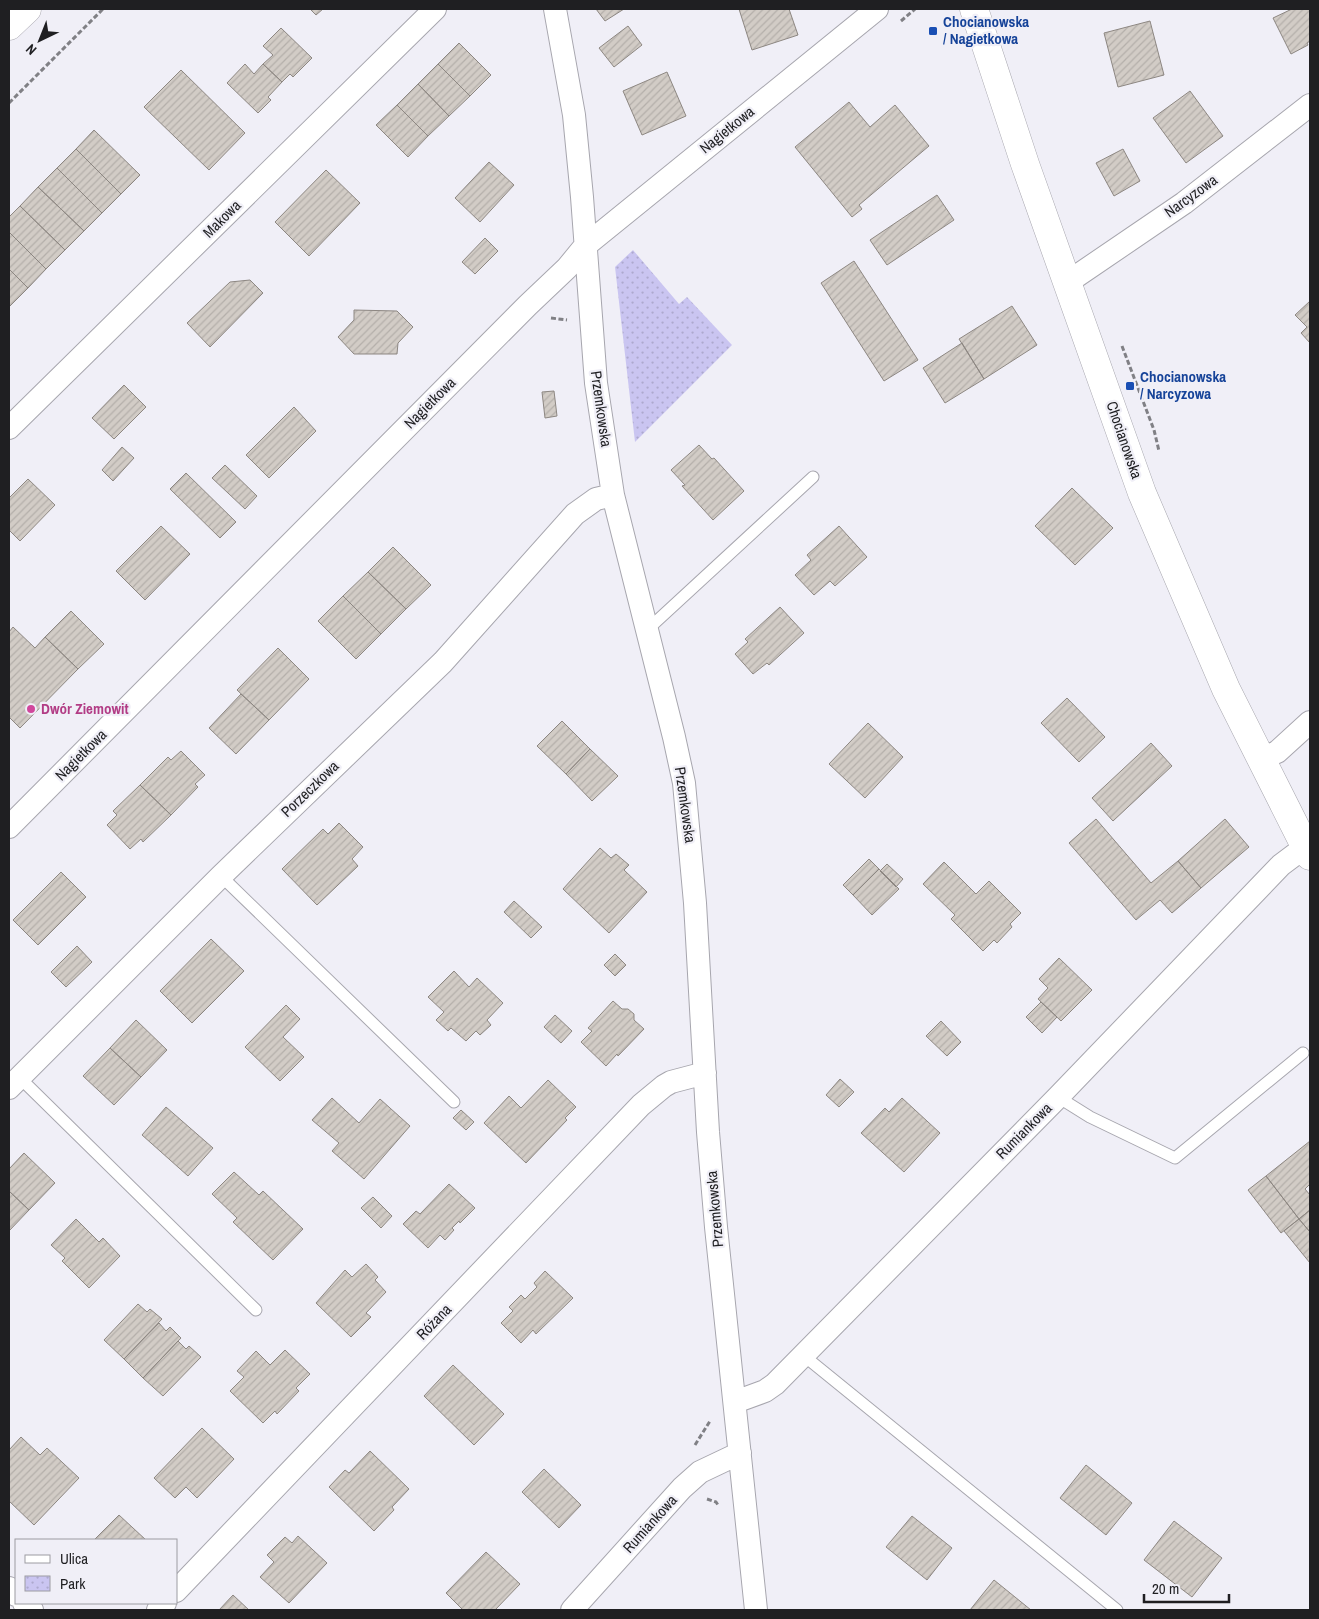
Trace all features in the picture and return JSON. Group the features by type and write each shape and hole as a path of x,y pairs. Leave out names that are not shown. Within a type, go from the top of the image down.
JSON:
{"street":[{"name":"Makowa","path":"9,428 435,9"},
{"name":"Przemkowska","path":"555,9 574,115 596,383 612,495 684,783 695,903 716,1227 756,1610"},
{"name":"Nagietkowa","path":"9,827 567,268 585,246 876,9"},
{"name":"Chocianowska","path":"974,9 1025,164 1142,493 1226,689 1308,852"},
{"name":"Narcyzowa","path":"1068,282 1184,203 1310,105"},
{"name":"Porzeczkowa","path":"14,1083 220,876 443,662 575,514 596,499 612,495"},
{"path":"1261,759 1276,752 1310,722"},
{"name":"Rumiankowa","path":"735,1402 765,1391 774,1384 1058,1097 1281,865 1308,852"},
{"name":"Różana","path":"178,1589 641,1105 671,1082 705,1074"},
{"name":"Rumiankowa","path":"572,1610 682,1488 700,1472 740,1453"}],"lane":[{"path":"647,630 812,477"},
{"path":"220,876 454,1102"},
{"path":"1058,1097 1090,1117 1175,1158 1303,1053"},
{"path":"14,1083 256,1310"},
{"path":"803,1355 1117,1610"}],"path":[{"path":"9,104 103,9"},
{"path":"900,21 915,9"},
{"path":"568,312 569,329"},
{"path":"712,1418 693,1447 703,1492 708,1500 716,1502 720,1507"}],"green space":[{"path":"633,250 679,304 687,297 732,345 635,442 615,267"}],"building":[{"path":"310,9 323,9 316,15"},
{"path":"596,9 624,9 605,21"},
{"path":"739,9 789,9 798,35 752,50"},
{"path":"1292,9 1310,9 1310,41 1307,43 1308,45 1291,54 1273,18"},
{"path":"1150,21 1164,75 1118,87 1104,33"},
{"path":"628,26 642,45 614,67 599,48"},
{"path":"281,28 312,58 293,77 290,74 282,82 263,64 273,55 263,46"},
{"path":"459,43 491,75 470,96 438,64"},
{"path":"245,64 254,74 263,64 282,82 268,97 271,100 258,113 227,83"},
{"path":"438,64 470,96 449,116 418,84"},
{"path":"181,70 245,133 209,170 144,107"},
{"path":"667,72 686,116 642,135 623,91"},
{"path":"418,84 449,116 428,136 397,105"},
{"path":"1190,91 1223,136 1186,163 1153,118"},
{"path":"849,102 870,127 895,105 929,146 859,205 862,209 852,217 795,147"},
{"path":"397,105 428,136 408,157 376,125"},
{"path":"94,130 140,175 121,194 76,149"},
{"path":"76,149 121,194 102,213 57,168"},
{"path":"1123,149 1140,181 1114,196 1096,163"},
{"path":"489,162 514,185 480,222 455,198"},
{"path":"57,168 102,213 84,231 38,187"},
{"path":"326,170 360,203 309,256 275,222"},
{"path":"38,187 84,231 65,250 20,206"},
{"path":"937,195 954,220 887,265 870,240"},
{"path":"20,206 65,250 46,269 9,232 9,217"},
{"path":"9,232 46,269 28,288 9,269"},
{"path":"485,238 498,251 475,274 462,262"},
{"path":"854,261 918,360 884,381 821,283"},
{"path":"9,269 28,288 9,307"},
{"path":"250,280 263,293 210,347 187,323 230,282"},
{"path":"1310,301 1310,343 1301,333 1307,327 1295,315"},
{"path":"1012,306 1037,345 984,379 959,339"},
{"path":"354,310 397,311 413,327 398,343 397,354 354,354 338,337 354,320"},
{"path":"962,343 984,379 945,403 923,368"},
{"path":"124,385 146,407 114,439 92,418"},
{"path":"554,391 557,416 545,418 542,392"},
{"path":"294,407 316,431 269,478 246,455"},
{"path":"699,445 712,459 714,458 744,491 713,520 682,486 685,485 671,470"},
{"path":"122,447 134,458 113,481 102,470"},
{"path":"225,465 257,496 245,509 212,478"},
{"path":"186,473 236,522 220,538 170,489"},
{"path":"28,479 55,505 20,541 9,530 9,498"},
{"path":"1072,488 1113,528 1075,565 1035,526"},
{"path":"161,526 190,554 145,600 116,571"},
{"path":"839,526 867,557 835,586 830,581 814,595 795,575 811,560 807,555"},
{"path":"393,547 431,585 406,609 368,572"},
{"path":"368,572 406,609 381,634 343,596"},
{"path":"343,596 381,634 356,659 318,621"},
{"path":"780,607 804,633 769,665 767,663 753,674 735,654 748,642 745,639"},
{"path":"71,611 104,644 78,669 45,637"},
{"path":"13,627 35,648 45,637 78,669 20,728 9,717 9,632"},
{"path":"278,648 309,679 269,720 237,690"},
{"path":"241,694 269,720 236,754 209,728"},
{"path":"1067,698 1105,737 1079,762 1041,723"},
{"path":"562,721 590,749 566,774 537,746"},
{"path":"868,723 903,757 865,798 829,764"},
{"path":"1151,743 1172,766 1113,821 1092,798"},
{"path":"590,749 618,776 592,801 566,774"},
{"path":"181,751 205,775 195,784 198,787 171,815 140,785 168,757 171,760"},
{"path":"140,785 171,815 143,842 141,839 130,849 107,825 117,815 113,811"},
{"path":"1096,819 1151,883 1178,861 1201,888 1172,913 1160,900 1136,920 1069,843"},
{"path":"1225,819 1249,847 1201,888 1178,861"},
{"path":"339,823 363,847 352,859 358,866 317,905 282,869 323,829 328,834"},
{"path":"600,848 611,858 616,854 629,865 624,870 647,892 609,933 563,889"},
{"path":"869,859 879,869 853,895 843,885"},
{"path":"944,862 976,894 989,881 1021,913 1010,924 1012,927 997,943 994,940 983,951 951,919 955,915 923,884"},
{"path":"887,864 903,879 896,887 880,871"},
{"path":"879,869 899,889 872,915 853,895"},
{"path":"61,872 86,897 38,945 13,920"},
{"path":"514,901 542,927 531,938 504,912"},
{"path":"211,939 244,971 192,1023 160,991"},
{"path":"77,946 92,962 66,987 51,972"},
{"path":"615,954 626,965 615,976 604,965"},
{"path":"1059,958 1092,990 1061,1021 1038,999 1048,988 1039,979"},
{"path":"454,971 469,987 477,978 503,1003 487,1020 491,1025 480,1035 476,1031 466,1041 451,1028 448,1031 436,1020 444,1012 428,997"},
{"path":"613,1001 622,1009 628,1009 634,1014 634,1020 644,1029 606,1066 581,1042 592,1031 588,1028"},
{"path":"1041,1002 1057,1017 1042,1033 1026,1017"},
{"path":"286,1005 300,1019 283,1037 304,1057 280,1081 245,1047"},
{"path":"555,1015 572,1031 561,1043 544,1027"},
{"path":"136,1020 167,1050 141,1077 110,1048"},
{"path":"941,1021 961,1042 947,1056 926,1036"},
{"path":"110,1048 141,1077 114,1105 83,1076"},
{"path":"840,1079 854,1092 839,1107 826,1095"},
{"path":"548,1080 576,1107 565,1118 567,1120 526,1163 484,1123 509,1096 521,1108"},
{"path":"332,1098 359,1123 380,1099 410,1126 364,1179 332,1151 339,1143 312,1120"},
{"path":"902,1098 940,1133 904,1172 861,1133 885,1108 889,1112"},
{"path":"166,1107 213,1148 188,1176 142,1135"},
{"path":"461,1110 474,1122 466,1130 453,1118"},
{"path":"1310,1141 1310,1184 1305,1189 1310,1195 1310,1210 1299,1219 1266,1176"},
{"path":"24,1153 55,1183 29,1210 9,1191 9,1169"},
{"path":"234,1172 259,1195 263,1191 303,1229 273,1260 233,1222 237,1218 212,1194"},
{"path":"1266,1176 1299,1219 1281,1233 1248,1190"},
{"path":"449,1184 475,1208 452,1228 454,1230 445,1240 440,1235 428,1248 403,1224 416,1211 420,1214"},
{"path":"9,1191 29,1210 9,1231"},
{"path":"373,1197 392,1216 381,1228 361,1208"},
{"path":"1310,1210 1310,1232 1299,1219"},
{"path":"76,1219 99,1242 103,1238 120,1256 89,1288 62,1261 65,1258 51,1245"},
{"path":"1299,1219 1310,1232 1310,1263 1284,1231"},
{"path":"366,1264 378,1277 375,1280 386,1292 366,1313 371,1317 351,1337 316,1303 345,1270 352,1277"},
{"path":"545,1271 573,1298 536,1334 533,1330 521,1343 501,1323 513,1311 509,1307 521,1295 525,1299 537,1287 534,1283"},
{"path":"138,1304 147,1312 150,1309 162,1319 124,1359 104,1340"},
{"path":"159,1323 166,1331 170,1327 181,1338 143,1378 124,1359"},
{"path":"178,1341 186,1349 189,1346 201,1357 163,1396 143,1378"},
{"path":"285,1350 310,1374 296,1388 299,1391 277,1414 275,1411 263,1423 230,1391 244,1377 237,1371 256,1351 270,1365"},
{"path":"453,1365 504,1414 474,1445 424,1396"},
{"path":"202,1428 234,1459 197,1498 186,1487 175,1498 154,1478"},
{"path":"21,1437 40,1455 47,1448 79,1478 34,1525 9,1501 9,1450"},
{"path":"370,1451 409,1489 392,1507 394,1510 374,1531 329,1487 345,1470 349,1473"},
{"path":"1086,1465 1132,1503 1106,1535 1060,1498"},
{"path":"544,1469 581,1505 559,1528 522,1492"},
{"path":"119,1515 145,1539 95,1539"},
{"path":"912,1516 952,1548 927,1580 886,1547"},
{"path":"1174,1521 1222,1558 1192,1597 1144,1560"},
{"path":"298,1536 327,1563 289,1603 260,1577 274,1562 267,1555 285,1537 292,1543"},
{"path":"486,1552 520,1584 495,1610 463,1610 446,1593"},
{"path":"994,1580 1031,1610 970,1610"},
{"path":"233,1595 249,1610 219,1610"}],"place":[{"name":"Chocianowska / Nagietkowa","path":"933,31"},
{"name":"Chocianowska / Narcyzowa","path":"1130,386"},
{"name":"Dwór Ziemowit","path":"31,709"}]}
